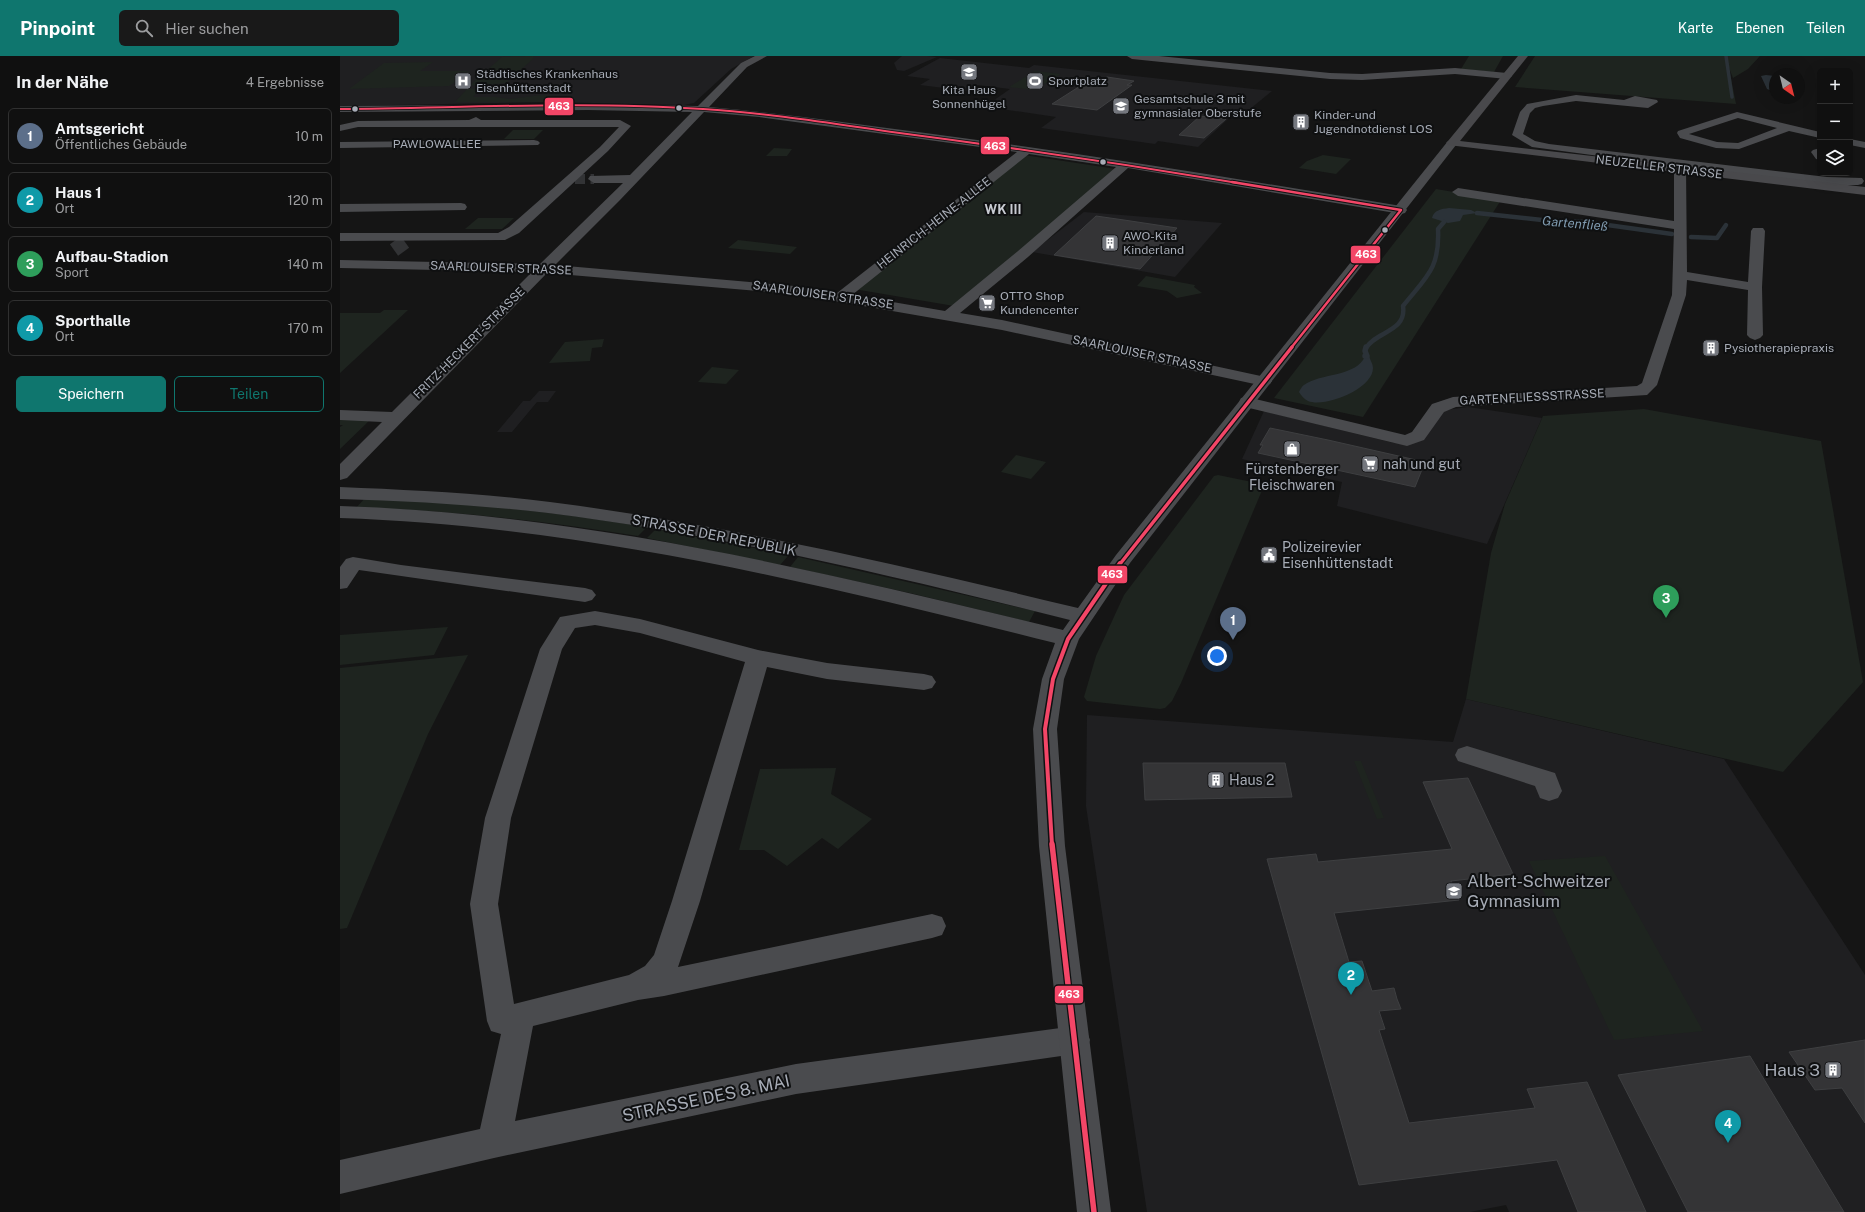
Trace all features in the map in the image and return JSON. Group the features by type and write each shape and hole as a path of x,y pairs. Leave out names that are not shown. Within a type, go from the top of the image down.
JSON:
{"main road":[{"path":"1452,144 1523,56"},
{"name":"NEUZELLER STRASSE","path":"1452,144 1862,185"}],"street":[{"name":"FRITZ-HECKERT-STRASSE","path":"340,474 744,65 762,56"},
{"path":"1132,56 1330,76 1370,76 1455,71 1507,76"},
{"path":"1625,103 1576,98 1531,106 1525,112 1517,135 1532,144 1679,166"},
{"path":"340,128 358,124 476,120 490,107"},
{"path":"340,109 490,107 700,109 821,121 1027,150 1401,210"},
{"path":"1787,128 1739,146 1716,145 1689,138 1682,133 1737,115 1817,134"},
{"name":"SAARLOUISER STRASSE","path":"340,237 407,240 500,237 514,230 572,179 625,129 625,124 616,122 476,120"},
{"name":"PAWLOWALLEE","path":"340,145 534,143"},
{"path":"1853,143 1865,145"},
{"path":"1094,1212 1052,846 1045,729 1052,678 1068,639 1123,559 1452,144"},
{"name":"HEINRICH-HEINE-ALLEE","path":"841,297 1027,150"},
{"path":"949,315 1023,254 1125,165"},
{"name":"GARTENFLIESSSTRASSE","path":"1247,402 1407,441 1418,436 1438,408 1453,402 1641,391 1649,385 1679,295 1682,226 1679,166"},
{"path":"594,179 632,180"},
{"path":"1458,192 1682,226"},
{"path":"340,208 461,207"},
{"path":"1756,335 1755,287 1758,231"},
{"path":"375,264 389,254"},
{"name":"SAARLOUISER STRASSE","path":"340,264 543,268 765,286 949,315 1104,345 1264,381"},
{"path":"1679,275 1755,287"},
{"path":"340,415 396,417"},
{"name":"STRASSE DER REPUBLIK","path":"340,493 481,499 567,509 657,523 799,550 1083,616"},
{"name":"STRASSE DER REPUBLIK","path":"340,512 452,517 541,527 636,542 795,575 1068,639"},
{"path":"340,583 346,562 401,571 585,595"},
{"path":"924,682 827,671 758,658 632,625 595,618 568,622 551,649 523,732 498,818 484,904 502,1021 636,987 664,983 932,926"},
{"path":"636,987 655,975 666,961 686,901 758,658"},
{"path":"1467,755 1546,780 1549,791"},
{"path":"494,1142 520,1016"},
{"name":"STRASSE DES 8. MAI","path":"340,1177 494,1142 796,1079 1075,1040"}],"shaded area":[{"name":"Städtisches Krankenhaus Eisenhüttenstadt","path":"340,56 754,56 731,69 694,103 684,105 549,102 340,106"},
{"path":"533,56 534,58 506,83 469,86 502,57"},
{"path":"902,56 937,57 904,71 897,70 894,63"},
{"path":"1469,56 1503,56 1494,72 1461,69"},
{"path":"1535,56 1760,56 1748,69 1733,78 1729,68 1736,104 1515,87"},
{"name":"Gesamtschule 3 mit gymnasialer Oberstufe","path":"940,58 1029,68 1034,65 1272,91 1239,118 1229,118 1198,147 1158,141 1155,144 1041,128 1056,117 988,107 987,105 1010,89 978,85 968,91 920,85 930,79 907,76"},
{"path":"433,62 420,71 470,72 449,86 349,89 384,63"},
{"name":"Sportplatz","path":"1035,71 1061,74 1035,90 1009,87"},
{"path":"1769,75 1769,90 1767,89 1761,76"},
{"path":"481,88 473,97 510,99 542,95 557,96 550,102 455,102 467,89"},
{"path":"513,130 543,130 534,139 504,139"},
{"path":"774,148 792,149 787,156 766,156"},
{"path":"1024,155 1116,169 954,306 854,289"},
{"path":"1323,155 1351,159 1336,174 1299,168 1307,161"},
{"path":"1436,189 1501,200 1363,417 1274,398"},
{"path":"1449,208 1471,210 1477,213 1463,215 1460,221 1448,223 1432,218 1434,213 1441,209"},
{"path":"1084,212 1222,223 1175,277 1032,252"},
{"path":"478,218 514,218 502,229 465,229"},
{"path":"738,240 797,247 790,254 728,248"},
{"path":"1146,276 1195,285 1194,287 1202,293 1177,298 1167,291 1137,286"},
{"path":"384,310 408,310 340,373 340,313 380,313"},
{"path":"604,339 602,347 592,348 590,361 549,363 565,342"},
{"path":"1365,356 1369,356 1373,368 1371,376 1357,390 1325,402 1308,401 1299,392 1303,386 1311,381 1354,368 1361,363"},
{"path":"712,367 739,370 726,384 698,382"},
{"path":"539,391 556,391 548,402 537,402 512,432 497,432 523,401 530,401"},
{"path":"1468,407 1542,418 1487,544 1337,506 1342,482 1242,459 1264,411 1394,443 1424,439 1445,410"},
{"path":"1644,409 1821,441 1863,682 1783,772 1466,699 1491,553 1505,504 1543,416"},
{"path":"340,420 370,420 340,449 340,427 343,425 340,425"},
{"path":"1016,455 1046,462 1031,479 1001,472"},
{"path":"1218,475 1257,483 1263,488 1181,683 1172,701 1165,708 1160,709 1087,701 1084,697 1096,656 1124,595 1214,476"},
{"path":"365,498 489,506 575,516 647,527 638,536 497,517 427,511 356,508"},
{"path":"656,529 789,555 780,565 647,538"},
{"path":"798,557 1035,611 1029,622 910,593 790,567"},
{"path":"448,627 434,655 340,665 340,635"},
{"path":"468,655 428,734 347,928 340,929 340,668"},
{"name":"Albert-Schweitzer Gymnasium","path":"1466,699 1724,759 1865,975 1865,1212 1509,1212 1506,1205 1470,1212 1147,1212 1086,806 1087,715 1453,742"},
{"path":"1354,761 1361,761 1384,818 1377,819"},
{"path":"836,768 831,794 872,819 838,849 822,838 787,866 764,850 739,850 760,769"},
{"path":"1605,856 1703,1031 1614,1040 1529,861"}],"building":[{"path":"1107,77 1134,81 1127,85 1132,85 1097,110 1052,104 1088,81 1100,82"},
{"path":"1200,116 1226,119 1204,138 1179,135"},
{"path":"1096,216 1177,228 1140,269 1054,255"},
{"name":"nah und gut","path":"1270,428 1425,462 1415,487 1258,453 1263,445 1260,445"},
{"name":"Haus 2","path":"1143,763 1285,763 1292,797 1145,800"},
{"path":"1468,778 1513,874 1451,881 1459,900 1334,913 1349,962 1362,961 1372,991 1394,988 1401,1009 1379,1011 1385,1029 1379,1030 1409,1123 1535,1108 1527,1089 1587,1082 1646,1212 1578,1212 1557,1160 1359,1185 1267,859 1316,854 1318,862 1452,849 1423,782"},
{"name":"Haus 3","path":"1865,1040 1865,1123 1842,1088 1815,1090 1789,1052"},
{"path":"1750,1056 1844,1212 1688,1212 1618,1075"}],"waterway":[{"name":"Gartenfließ","path":"1726,56 1732,97"},
{"name":"Gartenfließ","path":"1477,213 1542,220 1586,222 1672,234"},
{"name":"Gartenfließ","path":"1366,348 1371,342 1396,326 1400,321 1403,315 1403,306 1430,272 1437,254 1438,229 1444,222"},
{"name":"Gartenfließ","path":"1691,237 1717,238 1726,225"},
{"name":"Gartenfließ","path":"1365,356 1367,356 1365,351 1366,347"}],"tunnel":[{"path":"575,179 594,179"},
{"path":"394,250 405,242"}],"transit line":[{"name":"463","path":"340,109 610,106 700,109 755,113 1039,152 1401,210 1123,559 1068,639 1053,679 1045,729 1052,846 1094,1212"}],"place":[{"name":"Kita Haus Sonnenhügel","path":"969,72"},
{"name":"Städtisches Krankenhaus Eisenhüttenstadt","path":"463,81"},
{"name":"Sportplatz","path":"1035,81"},
{"name":"Gesamtschule 3 mit gymnasialer Oberstufe","path":"1121,106"},
{"name":"Kinder-und Jugendnotdienst LOS","path":"1301,122"},
{"name":"AWO-Kita Kinderland","path":"1110,243"},
{"name":"OTTO Shop Kundencenter","path":"987,303"},
{"name":"Pysiotherapiepraxis","path":"1711,348"},
{"name":"Fürstenberger Fleischwaren","path":"1292,449"},
{"name":"nah und gut","path":"1370,464"},
{"name":"Polizeirevier Eisenhüttenstadt","path":"1269,555"},
{"name":"Aufbau-Stadion","path":"1666,618"},
{"name":"Amtsgericht","path":"1233,640"},
{"name":"Haus 2","path":"1216,780"},
{"name":"Albert-Schweitzer Gymnasium","path":"1454,891"},
{"name":"Haus 1","path":"1351,995"},
{"name":"Haus 3","path":"1833,1070"},
{"name":"Sporthalle","path":"1728,1143"}],"district":[{"name":"WK III","path":"1003,209"}]}
